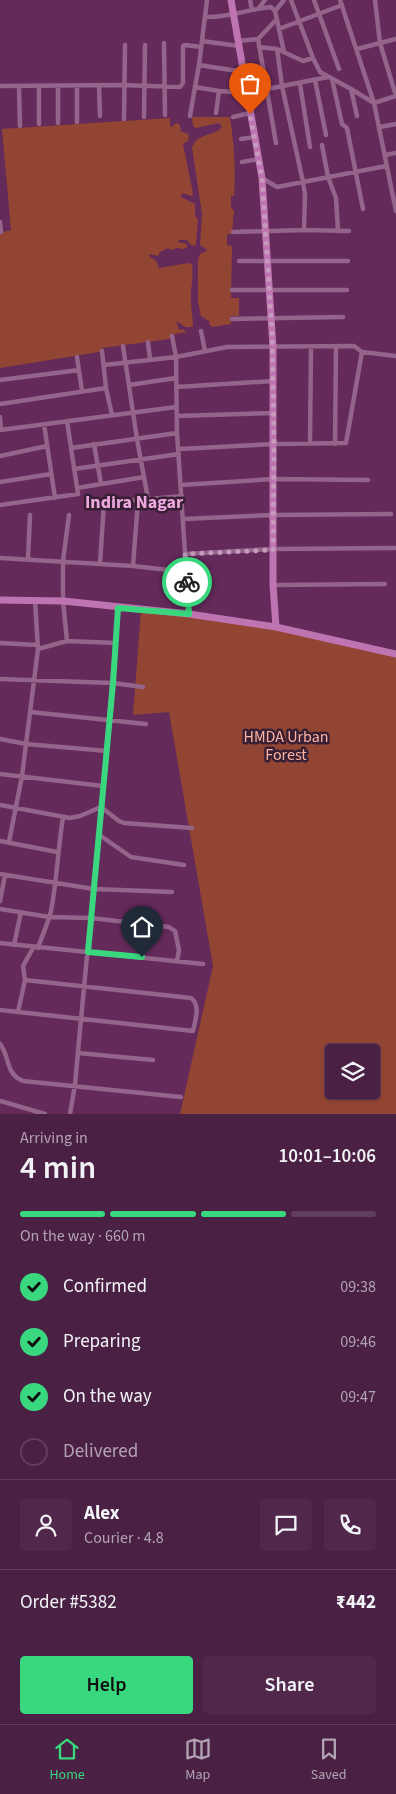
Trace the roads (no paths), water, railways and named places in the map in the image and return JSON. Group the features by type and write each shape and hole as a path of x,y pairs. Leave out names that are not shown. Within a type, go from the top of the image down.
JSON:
{"street":[{"path":"190,116 199,65 207,0"},
{"path":"231,0 262,178 266,231 274,381 273,586 276,627"},
{"path":"250,0 252,10"},
{"path":"259,8 265,0"},
{"path":"275,11 284,0"},
{"path":"291,0 312,58 320,72 351,88 374,103"},
{"path":"314,0 339,69"},
{"path":"374,103 396,96 380,43 375,0"},
{"path":"279,29 320,14 341,3 374,103 396,211"},
{"path":"205,17 214,18 271,7 275,11 284,52"},
{"path":"0,86 180,87 182,85 183,46 239,44 258,39 276,19"},
{"path":"258,39 265,89 276,144"},
{"path":"357,49 396,40"},
{"path":"164,43 164,115"},
{"path":"124,119 125,45"},
{"path":"144,117 145,45"},
{"path":"259,47 277,49 303,61 312,58"},
{"path":"277,49 282,86 305,194 304,230"},
{"path":"199,65 244,72"},
{"path":"195,87 248,93 330,78"},
{"path":"330,78 342,124 347,128 363,209"},
{"path":"316,80 326,135"},
{"path":"300,84 310,147"},
{"path":"58,86 58,124"},
{"path":"76,86 77,122"},
{"path":"99,86 100,116"},
{"path":"19,87 20,126"},
{"path":"39,87 39,124"},
{"path":"351,88 357,116"},
{"path":"216,113 219,91"},
{"path":"233,117 250,114"},
{"path":"380,127 396,124"},
{"path":"241,139 255,137"},
{"path":"322,145 328,178 336,198 338,231"},
{"path":"384,155 396,153"},
{"path":"242,162 259,159"},
{"path":"262,178 277,187 386,166"},
{"path":"390,183 396,182"},
{"path":"0,222 1,232"},
{"path":"233,232 304,230 349,232"},
{"path":"239,261 348,261"},
{"path":"232,290 347,290"},
{"path":"232,318 343,317"},
{"path":"200,331 205,351"},
{"path":"172,336 176,357 176,407 189,614"},
{"path":"148,342 150,359"},
{"path":"124,346 140,459 148,499"},
{"path":"104,365 176,357 227,347 354,346 362,352 396,356"},
{"path":"310,443 311,347"},
{"path":"335,444 336,347"},
{"path":"102,351 106,388 112,415"},
{"path":"74,469 179,451 274,444 346,443 362,352"},
{"path":"77,357 82,391"},
{"path":"0,380 79,370"},
{"path":"129,385 176,378"},
{"path":"176,387 274,381"},
{"path":"0,404 106,388"},
{"path":"0,418 0,430 176,407"},
{"path":"177,416 274,413"},
{"path":"0,505 77,495 67,421"},
{"path":"44,424 55,498"},
{"path":"71,448 178,433"},
{"path":"94,444 101,484"},
{"path":"0,456 47,446"},
{"path":"0,482 51,474"},
{"path":"77,488 144,477"},
{"path":"181,484 274,479 368,480"},
{"path":"86,505 182,496"},
{"path":"133,566 138,501"},
{"path":"100,563 104,503"},
{"path":"184,519 273,515 391,514"},
{"path":"28,559 30,515"},
{"path":"67,641 63,602 63,561 69,515"},
{"path":"185,554 395,548"},
{"path":"0,558 100,563 186,572"},
{"path":"273,586 386,584"},
{"path":"0,600 63,602 189,614 276,627 396,654"},
{"path":"9,842 22,776 38,647 35,600"},
{"path":"70,1114 94,889 118,608"},
{"path":"0,643 38,647 67,641 116,643"},
{"path":"0,679 113,683 143,687"},
{"path":"30,712 146,724"},
{"path":"0,739 26,744 107,751"},
{"path":"0,774 103,786"},
{"path":"0,805 70,818 101,807"},
{"path":"101,807 119,822 192,828"},
{"path":"18,1012 25,980 23,966 35,948 49,917 56,883 63,817"},
{"path":"98,834 131,857 184,865"},
{"path":"0,841 58,852"},
{"path":"0,901 2,875 94,889 172,892"},
{"path":"0,909 49,917 91,918 173,929 179,946 178,961"},
{"path":"14,945 21,912"},
{"path":"0,943 203,964"},
{"path":"0,1010 193,1031 196,1005 195,1000 191,998 25,980"},
{"path":"0,1044 5,1051 9,1066 17,1078 23,1080 181,1097"},
{"path":"78,1052 153,1060"},
{"path":"0,1101 30,1112 45,1114"}],"district":[{"name":"Indira Nagar","path":"134,502"}],"park label":[{"name":"HMDA Urban Forest","path":"286,745"}]}
